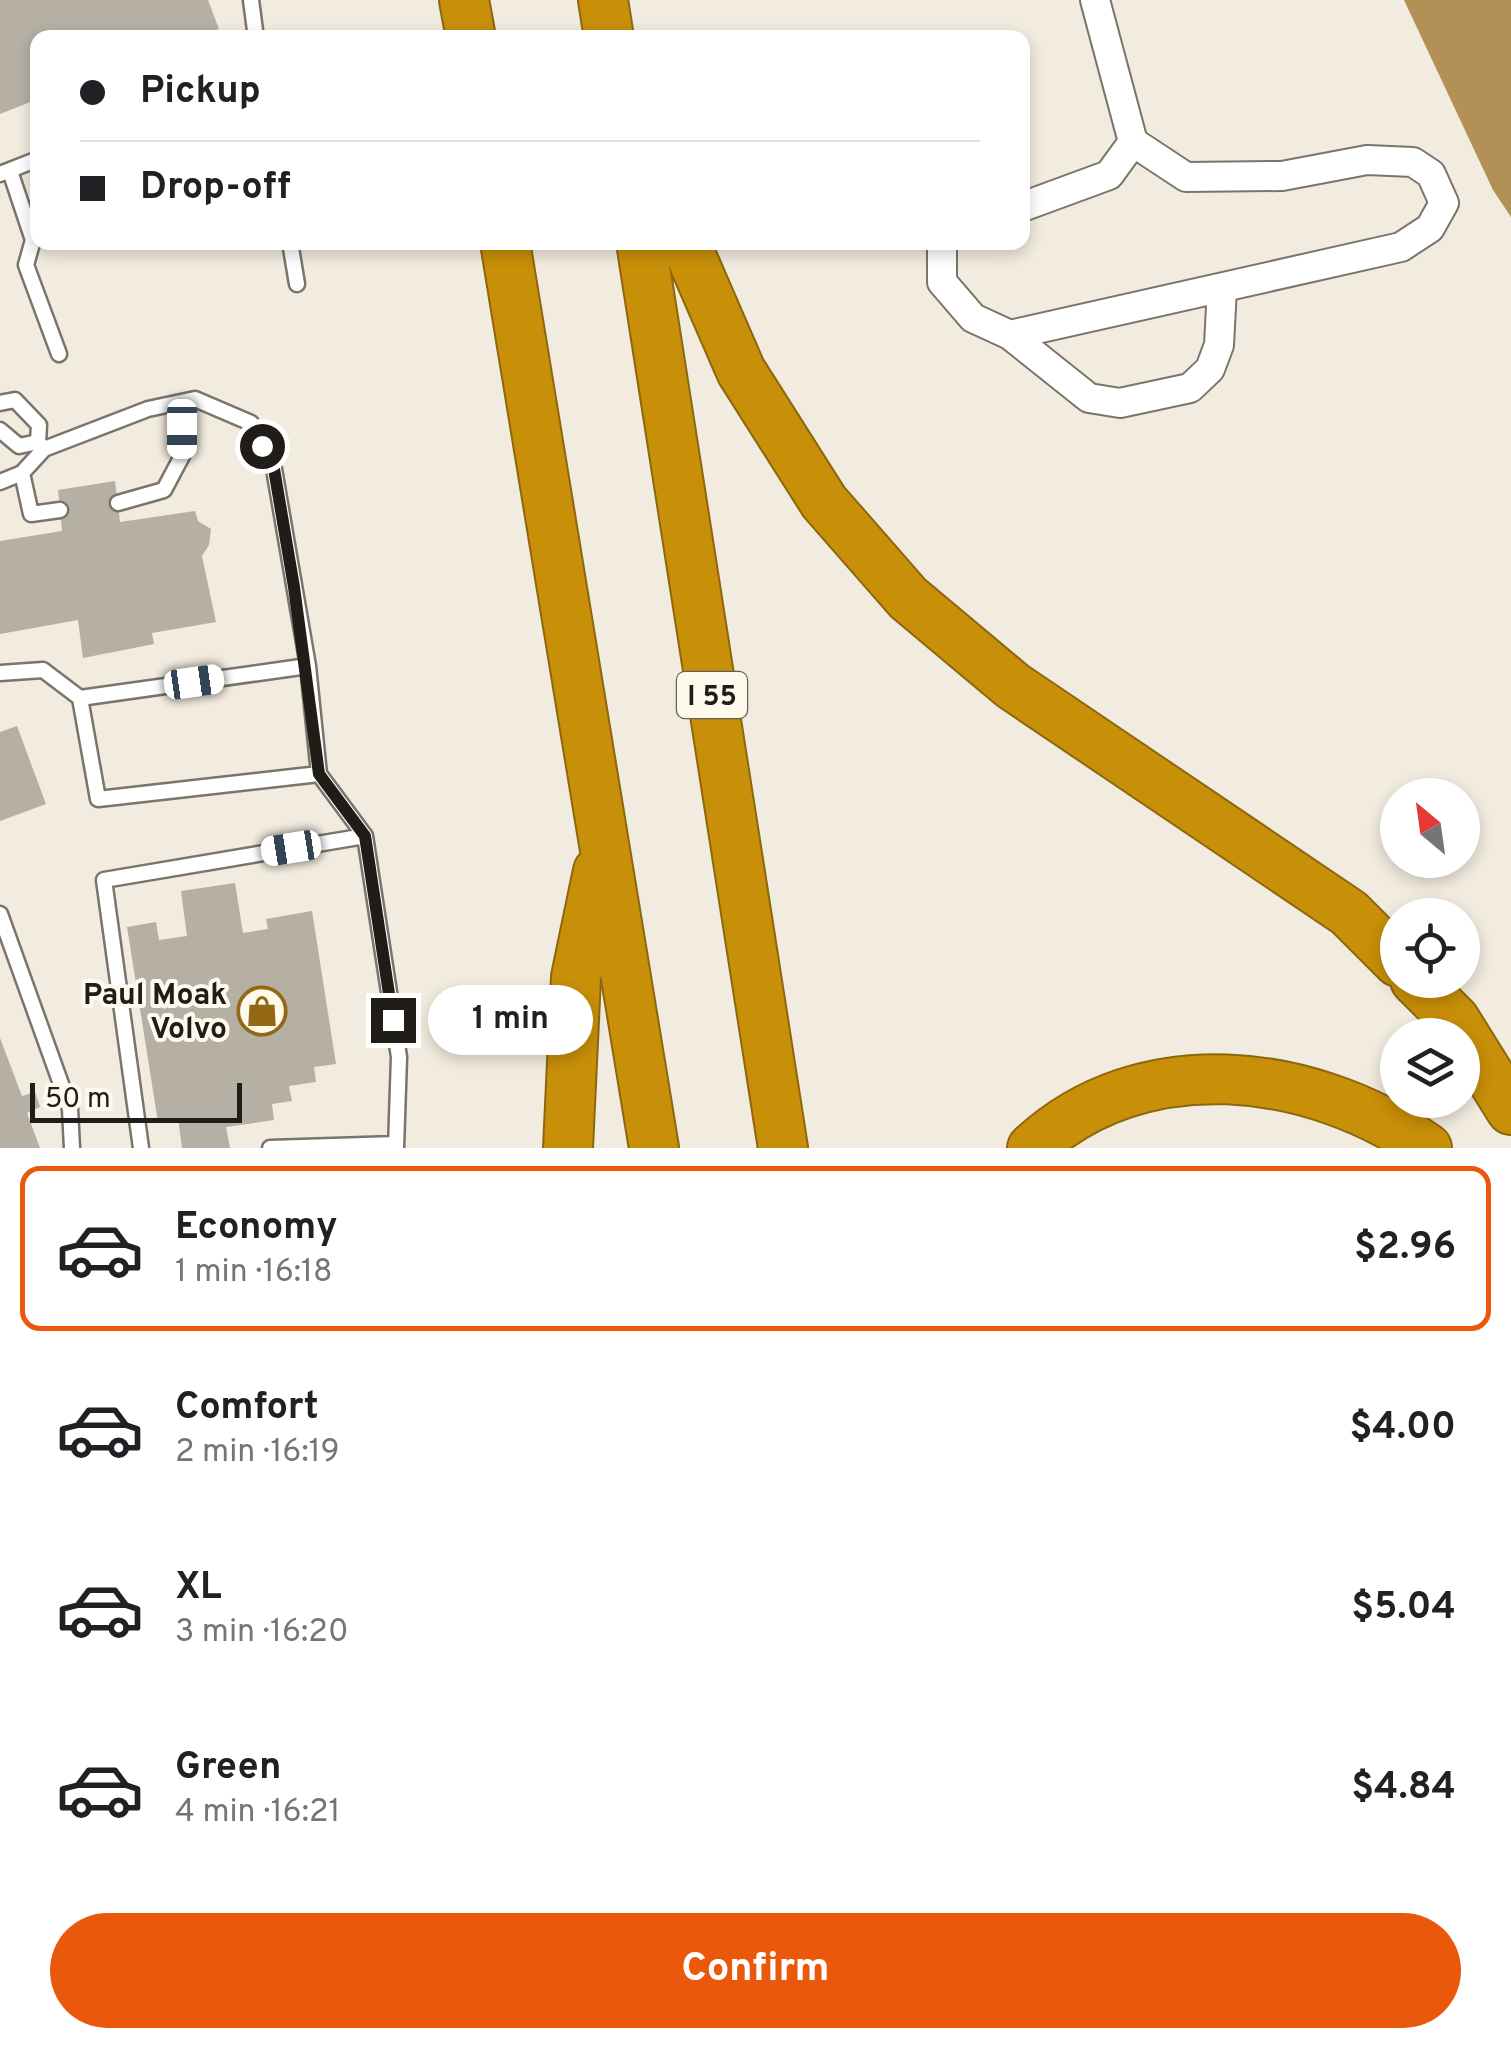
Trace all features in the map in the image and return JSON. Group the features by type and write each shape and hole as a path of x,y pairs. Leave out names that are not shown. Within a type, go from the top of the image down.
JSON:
{"highway":[{"path":"464,0 470,30"},
{"path":"603,0 607,30"},
{"path":"505,250 654,1148"},
{"name":"I 55","path":"642,250 783,1148"},
{"path":"688,250 741,371 824,502 908,598 1012,686 1350,914 1380,944"},
{"path":"568,1148 576,977 604,844"},
{"path":"1433,998 1454,1020 1511,1110"},
{"path":"1032,1148 1060,1122 1155,1084 1252,1078 1352,1104 1426,1148"}],"street":[{"path":"1010,335 1402,247 1430,228 1444,202 1431,174 1413,162 1367,160 1282,176 1186,177 1132,142 1095,0"},
{"path":"1030,205 1109,175 1132,142"},
{"path":"942,250 942,282 973,318 1010,335 1089,398 1120,403 1190,388 1210,370 1219,345 1222,288"}],"lane":[{"path":"251,0 255,30"},
{"path":"30,163 5,172 30,231"},
{"path":"31,250 26,266 59,354"},
{"path":"291,250 297,284"},
{"path":"0,430 19,446 41,445 148,409 196,399 251,423 274,469 308,666 319,774 365,836 399,1057 396,1146 270,1148"},
{"path":"0,403 15,400 39,425 41,445 22,473 0,482"},
{"path":"118,503 164,490 182,456 182,402"},
{"path":"22,473 31,514 60,510"},
{"path":"80,698 308,666"},
{"path":"0,674 43,670 80,698 98,799 319,774"},
{"path":"141,1148 104,880 365,836"},
{"path":"0,914 70,1109 72,1148"}],"shaded area":[{"path":"1404,0 1511,0 1511,217 1493,190"}],"building":[{"path":"0,0 208,0 217,30 30,30 30,102 0,114"},
{"path":"115,481 120,522 195,511 198,521 211,529 209,545 202,556 216,622 152,633 154,644 83,658 78,620 0,634 0,541 62,531 58,490"},
{"path":"17,726 46,804 0,821 0,732"},
{"path":"235,883 243,933 268,929 266,919 312,911 336,1064 314,1067 316,1082 289,1086 292,1101 272,1104 274,1120 226,1127 230,1148 182,1148 178,1118 158,1122 127,927 156,922 159,940 187,936 181,891"},
{"path":"0,1038 22,1096 35,1092 40,1107 27,1113 40,1148 0,1148"}],"place":[{"name":"Paul Moak Volvo","path":"262,1011"}],"route":[{"path":"262,446 274,469 308,666 319,774 365,836 393,1020"}]}
